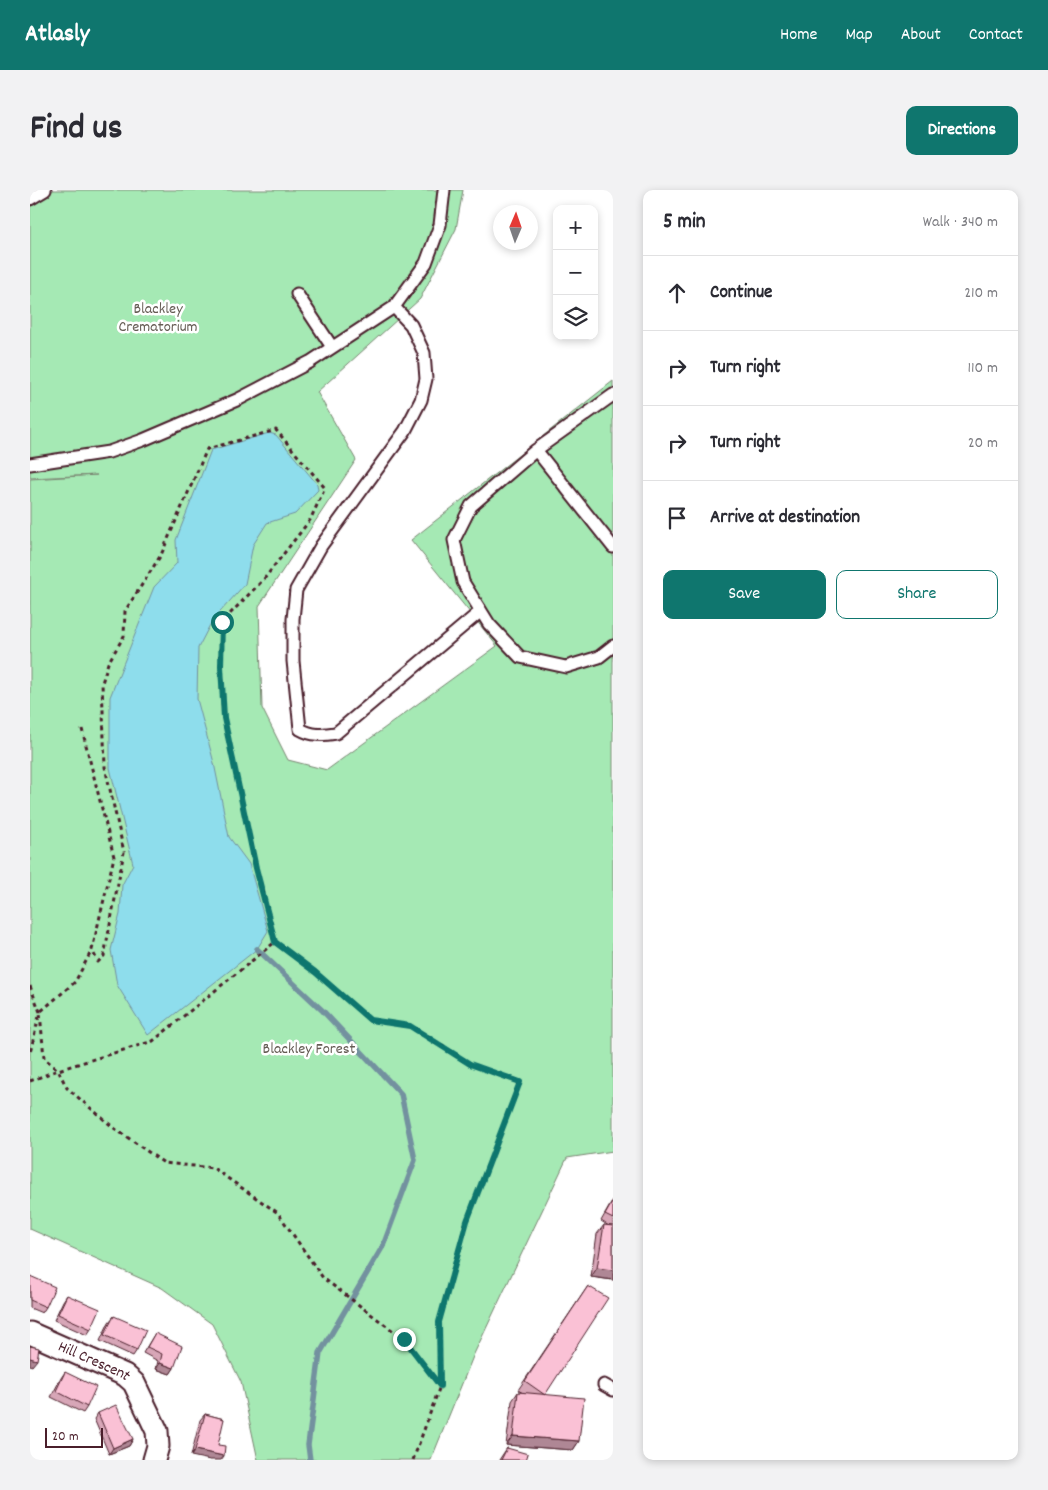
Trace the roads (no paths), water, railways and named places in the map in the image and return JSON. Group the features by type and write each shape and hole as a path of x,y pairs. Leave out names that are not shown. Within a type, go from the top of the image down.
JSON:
{"street":[{"name":"Hill Crescent","path":"30,1333 125,1375 134,1383 157,1431 158,1446 154,1460"}],"lane":[{"path":"30,199 45,190"},
{"path":"30,464 109,452 239,400 310,362 394,307 426,263 440,225 444,190"},
{"path":"297,294 332,347"},
{"path":"394,307 411,325 424,353 426,379 421,400 405,431 321,546 296,590 293,619 293,661 300,729 308,734 336,733 481,611"},
{"path":"613,395 536,450 471,506 454,540 463,582 489,624 520,657 566,667 599,657 613,646"},
{"path":"536,450 613,548"}],"water":[{"path":"269,433 276,435 317,484 318,490 295,514 267,523 253,545 245,584 212,621 198,648 197,699 214,763 229,837 249,864 268,931 257,949 148,1035 117,985 111,950 120,914 122,885 133,864 110,768 110,697 154,587 177,563 176,540 211,450"}],"waterway":[{"path":"257,949 323,1011 401,1094 415,1160 383,1246 320,1353 308,1445 310,1460"}],"park label":[{"name":"Blackley Crematorium","path":"158,318"},
{"name":"Blackley Forest","path":"309,1049"}]}
